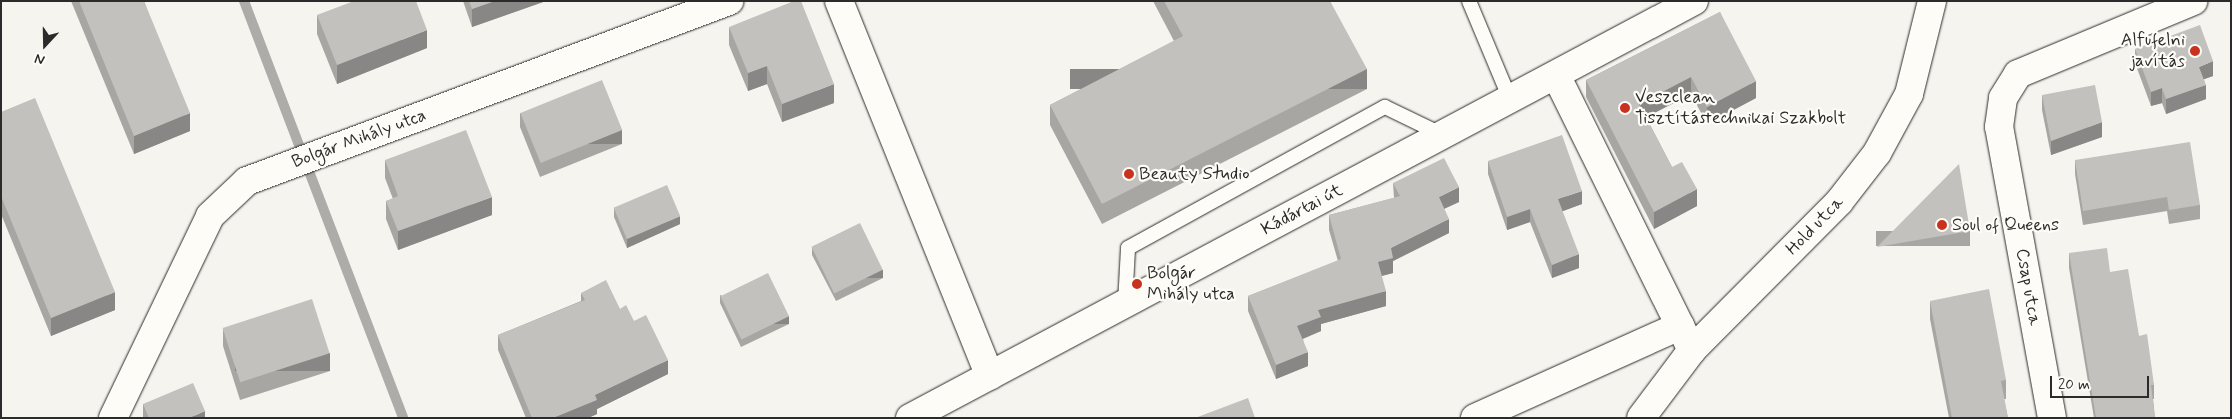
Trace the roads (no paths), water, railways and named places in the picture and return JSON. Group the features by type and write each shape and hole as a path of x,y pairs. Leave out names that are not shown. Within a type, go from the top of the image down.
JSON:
{"street":[{"name":"Bolgár Mihály utca","path":"113,418 210,216 247,181 729,1"},
{"path":"839,1 990,376"},
{"name":"Kádártai út","path":"910,418 1694,1"},
{"name":"Hold utca","path":"1642,418 1692,350 1839,202 1877,153 1909,94 1932,1"},
{"name":"Csap utca","path":"2052,418 1999,127 2003,98 2018,74 2193,1"},
{"path":"1556,75 1692,350"},
{"path":"1475,418 1680,326"}],"lane":[{"path":"1469,1 1510,99"},
{"path":"1125,304 1128,248 1385,107 1443,135"}],"waterway":[{"path":"244,1 403,418"}],"place":[{"name":"Alfufelni javítás","path":"2195,51"},
{"name":"Veszclean Tisztítástechnikai Szakbolt","path":"1625,108"},
{"name":"Beauty Studio","path":"1129,174"},
{"name":"Soul of Queens","path":"1942,225"},
{"name":"Bolgár Mihály utca","path":"1137,284"}]}
